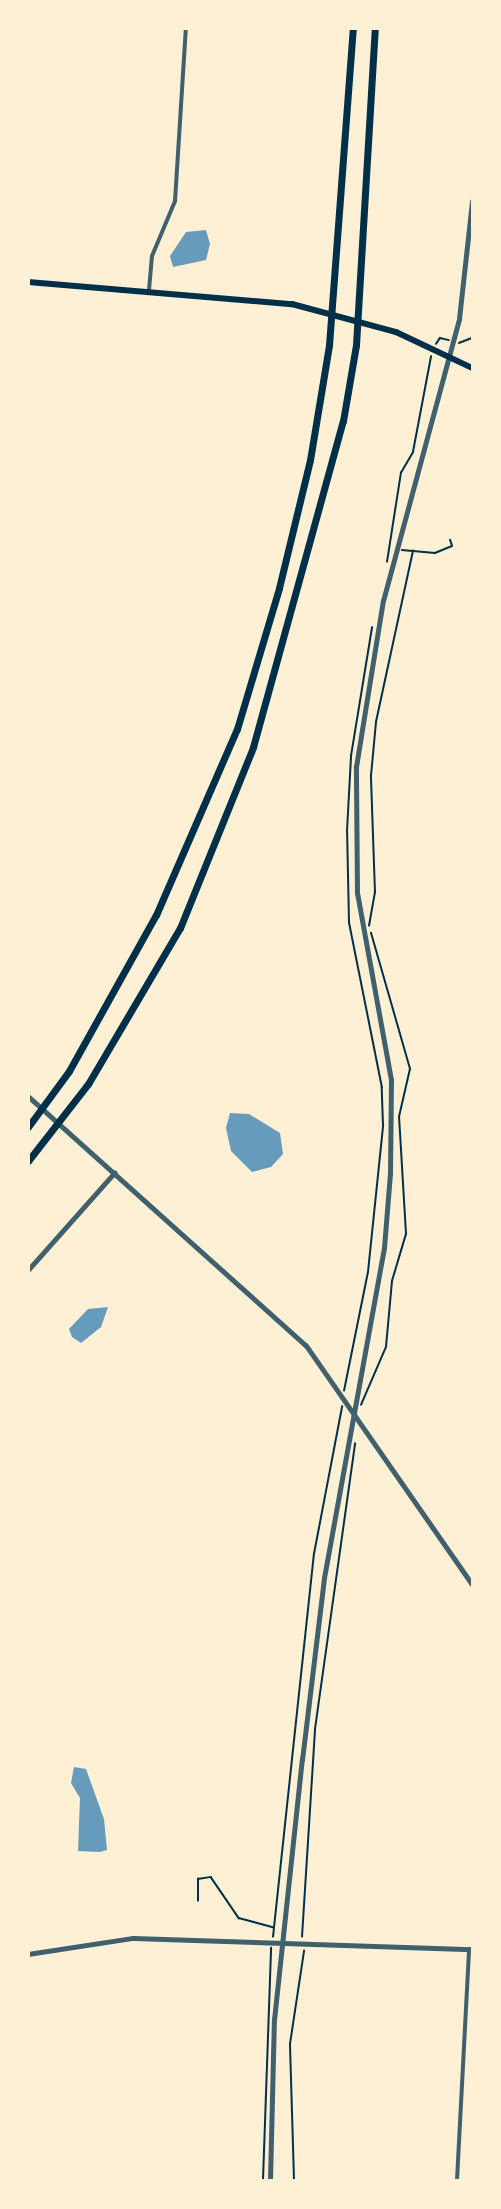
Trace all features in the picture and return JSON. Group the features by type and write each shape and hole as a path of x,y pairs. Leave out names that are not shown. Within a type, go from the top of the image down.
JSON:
{"highway":[{"path":"28,1127 69,1071 156,915 237,729 279,588 310,460 329,345 353,28"},
{"path":"31,1158 88,1084 180,928 253,747 317,531 356,345 375,28"}],"main road":[{"path":"28,282 149,290 292,304 396,332 449,355 472,368"}],"street":[{"path":"149,290 152,256 175,201 186,28"},
{"path":"270,2181 269,2117 282,1941 324,1578 351,1408 384,1248 393,1119 385,1040 357,893 356,767 383,601 449,355 465,282 472,202"},
{"path":"28,1096 306,1345 472,1584"},
{"path":"28,1270 114,1173"},
{"path":"28,1954 133,1938 303,1941 471,1949 457,2181"}],"path":[{"path":"436,345 440,338 449,340"},
{"path":"456,343 466,345 472,338"},
{"path":"385,572 401,473 413,452 433,352"},
{"path":"400,550 435,553 452,546 450,540"},
{"path":"356,1415 386,1347 392,1281 406,1234 399,1117 410,1069 369,928 375,894 371,776 376,722 413,551"},
{"path":"345,1387 368,1272 383,1126 382,1088 349,923 347,840 351,756 373,623"},
{"path":"273,1936 314,1554 343,1404"},
{"path":"294,2181 290,2044 302,1991 315,1729 355,1435"},
{"path":"198,1901 198,1879 211,1877 239,1918 273,1927"},
{"path":"262,2181 271,1945"}],"water":[{"path":"206,230 210,244 206,260 173,267 170,256 186,232"},
{"path":"230,1113 249,1114 280,1133 283,1154 271,1167 252,1172 231,1151 226,1128"},
{"path":"108,1307 101,1327 81,1343 72,1337 69,1329 88,1309"},
{"path":"74,1767 86,1769 104,1819 107,1850 78,1851 80,1798 71,1783"}]}
